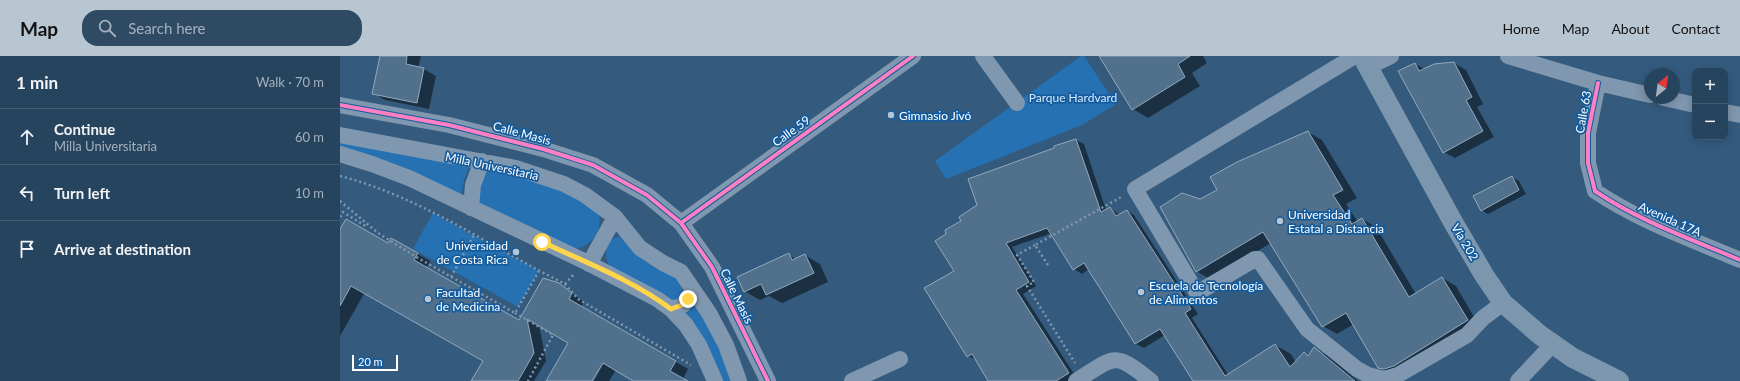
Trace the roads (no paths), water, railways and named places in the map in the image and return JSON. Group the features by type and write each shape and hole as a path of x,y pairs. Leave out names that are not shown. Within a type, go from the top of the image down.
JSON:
{"main road":[{"name":"Vía 202","path":"1362,60 1453,222 1484,275 1504,303 1540,335 1573,358 1619,381"}],"street":[{"name":"Calle 59","path":"682,223 913,56"},
{"path":"983,56 1016,103"},
{"path":"1391,56 1362,60 1135,189 1197,293 1255,259 1258,259 1307,329 1357,369 1368,375 1384,379 1398,375 1467,335 1483,318 1504,303"},
{"path":"1508,56 1598,83 1644,94"},
{"name":"Calle 63","path":"1595,191 1588,162 1588,133 1598,83"},
{"path":"1680,102 1692,104"},
{"name":"Calle Masis","path":"340,105 448,125 543,149 592,165 647,195 682,223"},
{"path":"1728,113 1740,115"},
{"name":"Milla Universitaria","path":"340,135 516,168 564,184 598,203 615,217 640,248 663,263 681,272 713,319 726,345 739,381"},
{"path":"340,154 409,178 589,264 657,299 671,309 686,325 699,345 715,381"},
{"path":"471,208 473,185 482,162"},
{"name":"Avenida 17A","path":"1595,191 1614,204 1644,219 1740,260"},
{"path":"589,264 615,217"},
{"name":"Calle Masís","path":"682,223 712,266 768,381"},
{"path":"671,309 682,305 692,290"},
{"path":"1518,381 1553,344"},
{"path":"852,381 900,359"},
{"path":"1076,373 1109,360 1116,359 1133,366 1151,381"}],"place":[{"name":"Gimnasio Jivó","path":"891,115"},
{"name":"Universidad Estatal a Distancia","path":"1280,221"},
{"name":"Universidad de Costa Rica","path":"516,252"},
{"name":"Escuela de Tecnología de Alimentos","path":"1141,292"},
{"name":"Facultad de Medicina","path":"428,299"}],"park label":[{"name":"Parque Hardvard","path":"1073,97"}]}
